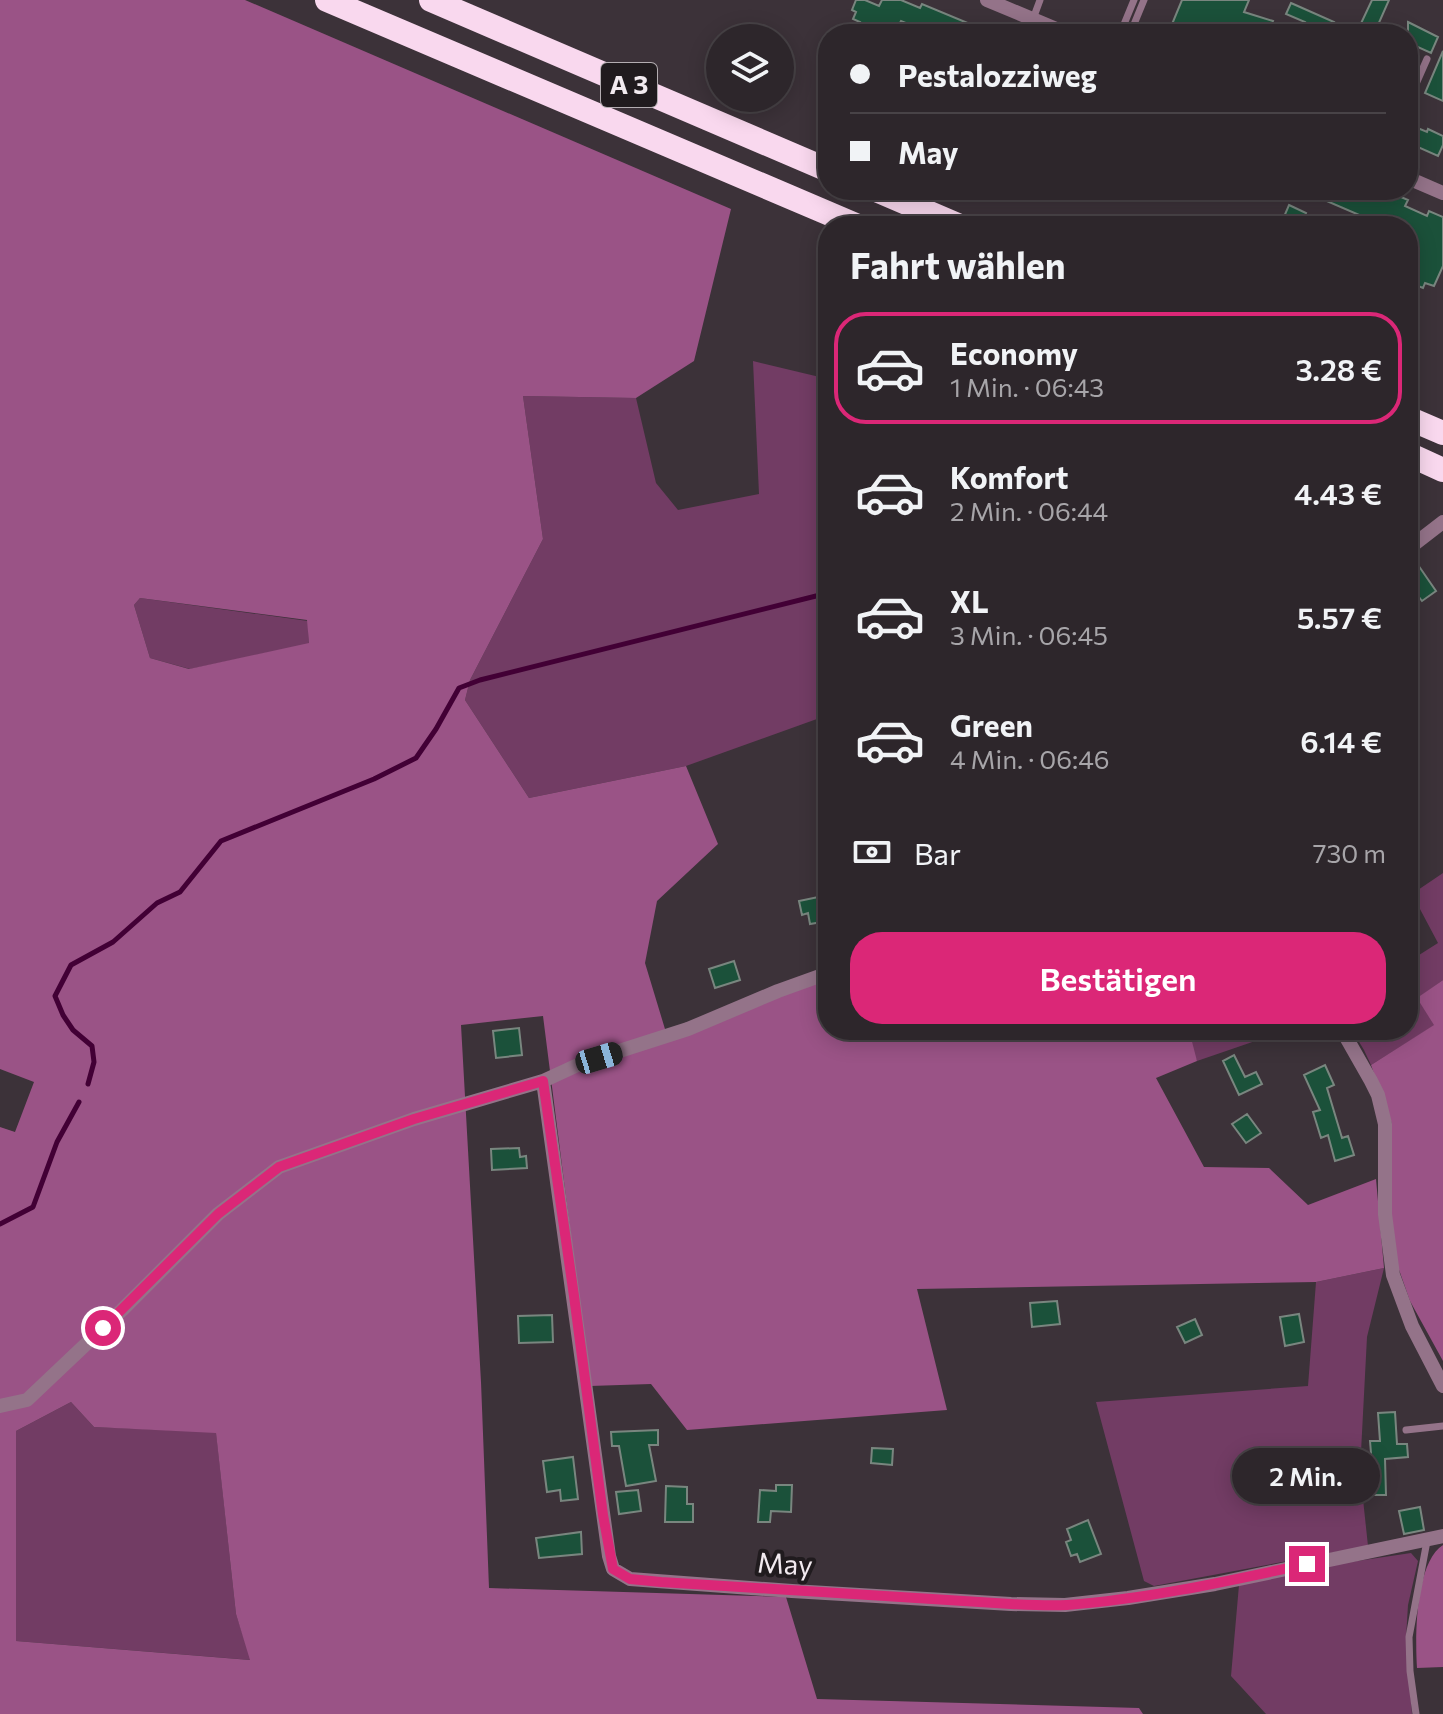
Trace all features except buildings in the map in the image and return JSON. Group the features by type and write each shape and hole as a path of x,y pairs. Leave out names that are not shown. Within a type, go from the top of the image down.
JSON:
{"highway":[{"name":"A 3","path":"327,0 835,216"},
{"name":"A 3","path":"431,0 818,166"},
{"path":"899,200 937,216"},
{"path":"1418,422 1443,433"},
{"path":"1418,459 1443,470"}],"street":[{"path":"987,0 1022,11 1048,24"},
{"path":"1418,182 1443,193"},
{"path":"1418,541 1438,525"},
{"path":"0,1406 27,1400 218,1214 279,1167 414,1119 543,1081 582,1063 688,1029 818,977"},
{"path":"1348,1040 1378,1095 1385,1124 1385,1214 1393,1275 1412,1326 1443,1386"},
{"name":"May","path":"543,1081 609,1556 613,1569 630,1579 1065,1605 1215,1584 1443,1536"}],"lane":[{"path":"1022,11 1040,0"},
{"path":"1124,24 1134,0"},
{"path":"1134,24 1144,0"},
{"path":"1418,79 1427,59"},
{"path":"1406,1430 1443,1426"},
{"path":"1416,1714 1409,1637 1427,1541"}],"shaded area":[{"path":"0,0 245,0 731,209 694,361 636,398 523,396 543,539 470,680 465,700 529,798 686,766 718,844 657,901 645,963 668,1039 818,982 818,1040 1192,1040 1197,1061 1156,1078 1204,1167 1269,1168 1308,1205 1376,1179 1384,1268 1316,1282 917,1289 947,1410 687,1430 651,1384 590,1386 543,1016 461,1025 489,1588 786,1597 817,1699 1139,1708 1143,1714 0,1714 0,1127 15,1132 34,1082 0,1069","holes":["140,598 307,620 309,643 189,669 150,658 134,605","71,1402 94,1427 216,1433 236,1614 250,1660 16,1641 16,1431"]},
{"path":"753,361 818,377 818,719 686,766 529,798 465,700 470,680 543,539 523,396 636,398 656,483 678,510 759,494"},
{"path":"140,598 308,621 309,644 190,669 150,658 134,605"},
{"path":"1443,873 1443,980 1418,998 1418,956 1438,943 1418,905 1418,890"},
{"path":"1443,980 1443,1361 1410,1301 1397,1264 1391,1213 1392,1124 1371,1065 1410,1040 1418,1040 1418,1035 1434,1025 1418,997"},
{"path":"1418,998 1435,1025 1418,1036"},
{"path":"1187,1040 1258,1040 1197,1061"},
{"path":"1358,1040 1411,1040 1371,1065"},
{"path":"1384,1268 1367,1337 1360,1471 1368,1546 1154,1586 1144,1581 1096,1402 1308,1386 1316,1282"},
{"path":"71,1402 94,1427 216,1432 236,1614 251,1660 16,1641 16,1431"},
{"path":"1443,1545 1443,1667 1417,1668 1417,1620 1422,1584 1434,1554"},
{"path":"1411,1553 1418,1561 1408,1605 1406,1638 1412,1714 1266,1714 1231,1676 1239,1585 1330,1565"}],"waterway":[{"path":"88,1084 94,1062 92,1046 73,1030 55,996 71,965 113,942 157,903 180,892 221,841 374,779 416,758 459,688 480,680 818,596"},
{"path":"0,1224 33,1207 57,1142 79,1102"}],"route":[{"path":"103,1328 218,1214 279,1167 414,1119 543,1081 613,1569 630,1579 661,1582 1065,1605 1215,1584 1307,1564"}]}
